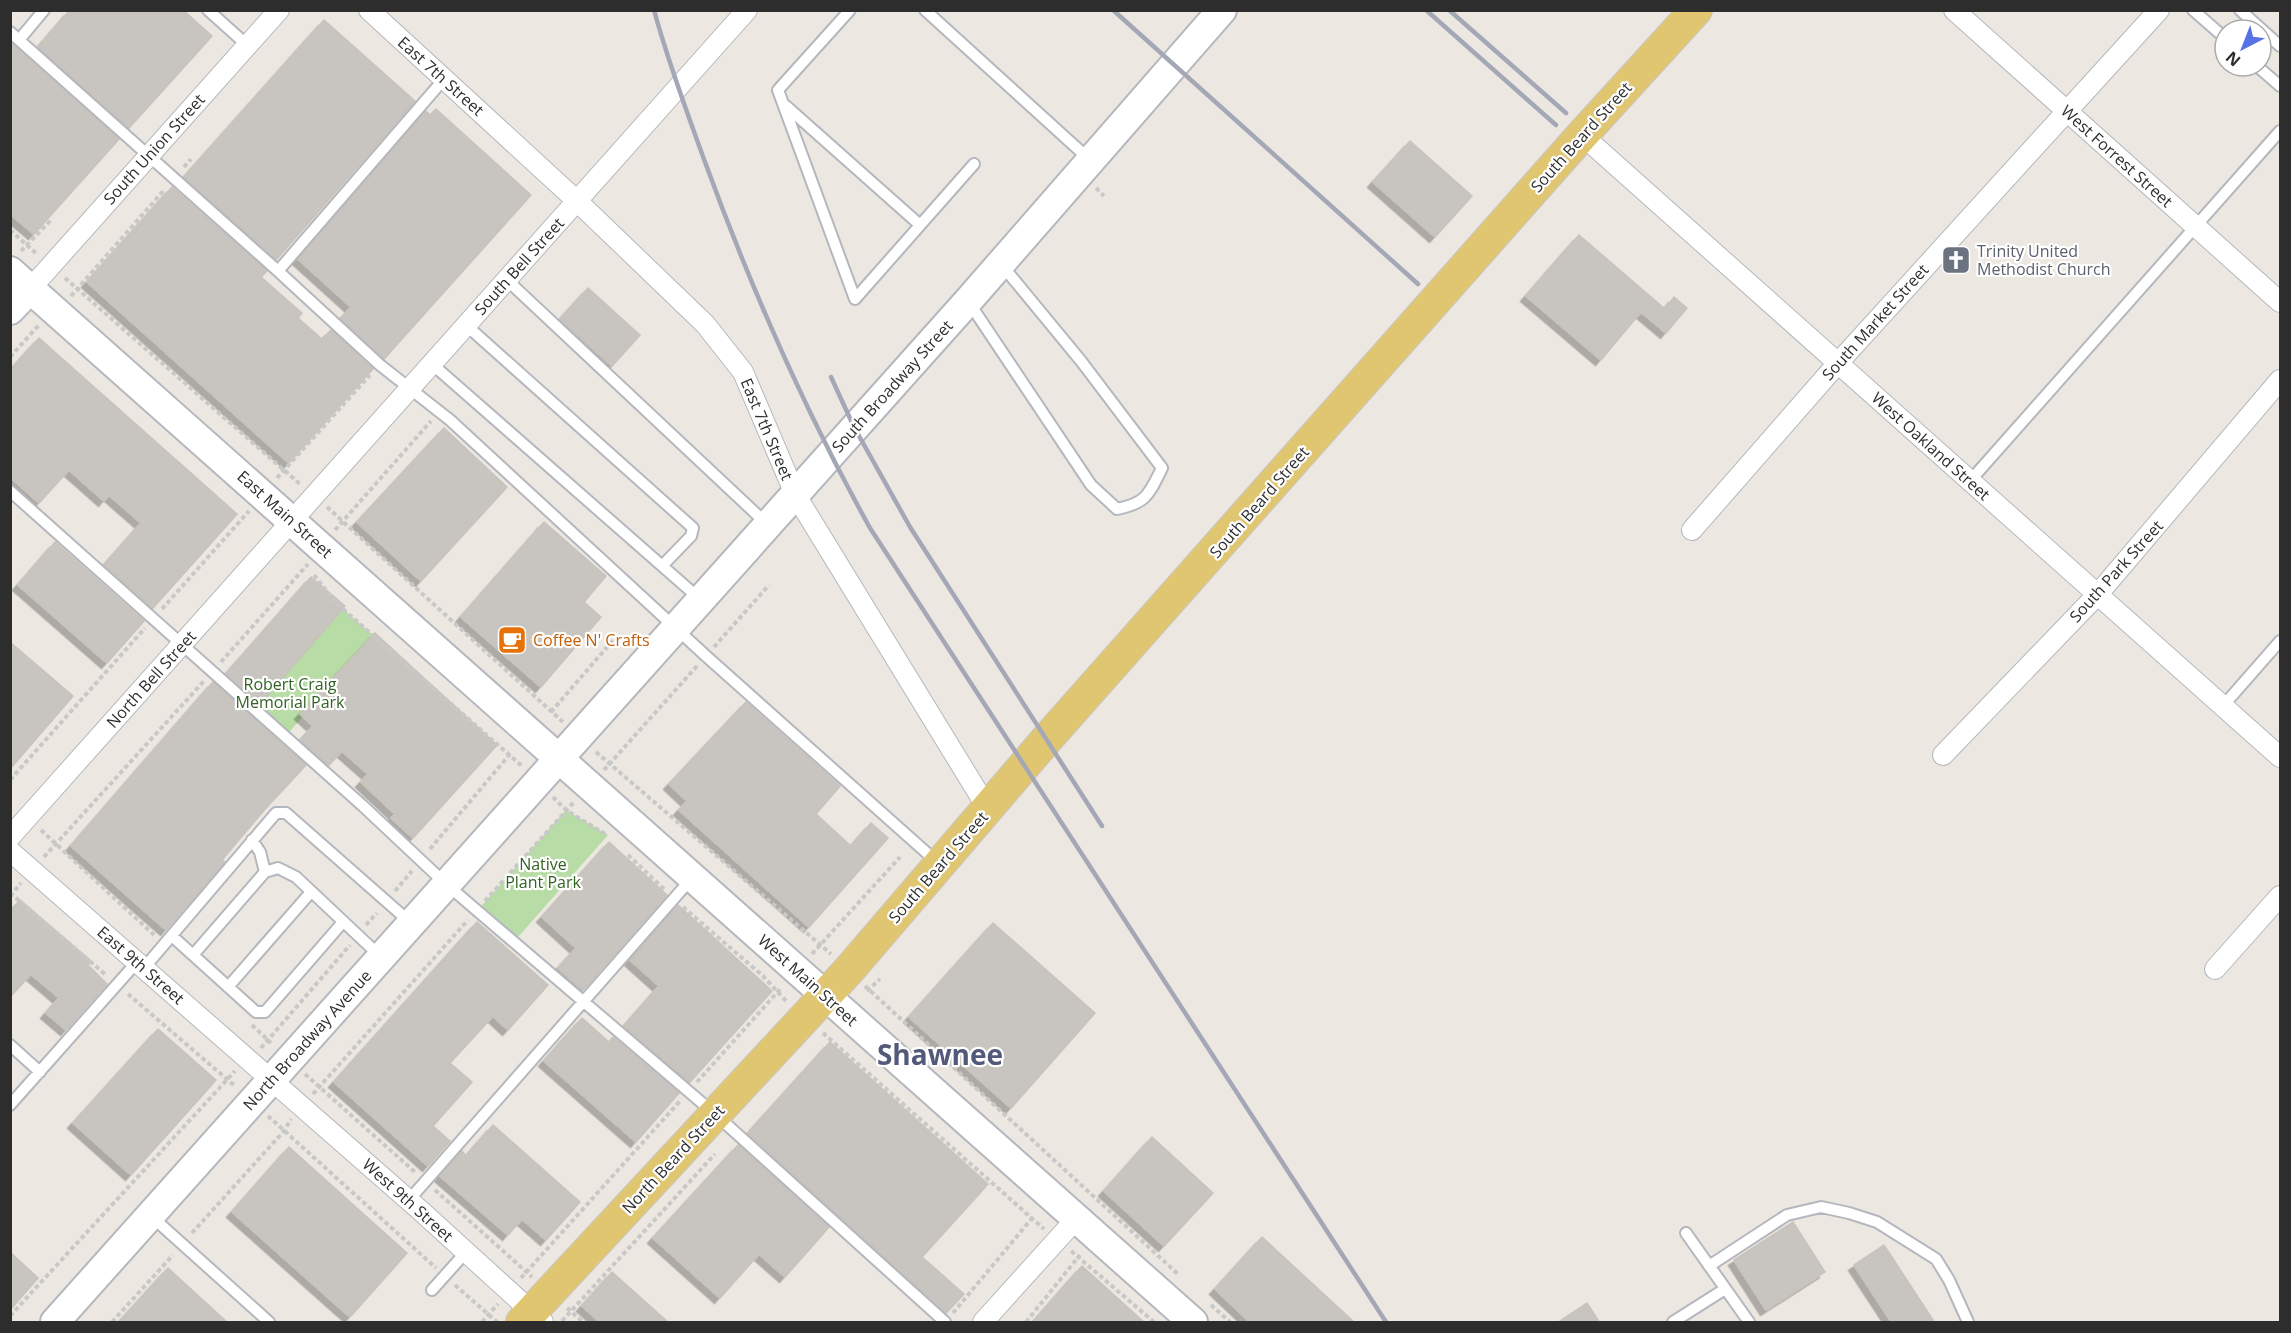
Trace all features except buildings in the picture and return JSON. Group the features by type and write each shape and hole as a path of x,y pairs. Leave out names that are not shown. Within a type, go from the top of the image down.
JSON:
{"main road":[{"name":"South Beard Street","path":"814,1006 849,970 988,808 1582,135 1696,10"},
{"name":"North Beard Street","path":"532,1319 814,1006"}],"street":[{"name":"South Union Street","path":"20,271 50,266 279,10"},
{"name":"East 7th Street","path":"369,10 577,201 705,324 743,372 795,494 988,808"},
{"name":"South Bell Street","path":"292,521 747,10"},
{"name":"South Broadway Street","path":"558,758 1001,264 1222,10"},
{"name":"West Forrest Street","path":"1954,10 2280,302"},
{"name":"South Market Street","path":"1692,530 1838,363 2158,10"},
{"name":"West Oakland Street","path":"1582,135 2280,757"},
{"name":"East Main Street","path":"20,271 54,309 558,758"},
{"path":"10,310 20,271"},
{"name":"South Park Street","path":"1943,755 2098,594 2280,380"},
{"name":"North Bell Street","path":"10,837 292,521"},
{"name":"North Broadway Avenue","path":"55,1323 558,758"},
{"name":"West Main Street","path":"558,758 693,878 814,1006 1051,1197 1084,1238 1199,1311"},
{"name":"East 9th Street","path":"10,850 272,1079"},
{"path":"2215,969 2280,896"},
{"name":"West 9th Street","path":"272,1079 466,1252 532,1319"},
{"path":"983,1323 1057,1240 1084,1238"}],"lane":[{"path":"44,10 15,36 380,365 450,420 706,656 941,865"},
{"path":"208,10 247,45"},
{"path":"850,10 778,90 855,299 974,164"},
{"path":"925,10 1092,161"},
{"path":"2193,10 2213,28"},
{"path":"2240,10 2280,46"},
{"path":"278,271 444,79"},
{"path":"783,104 920,225"},
{"path":"1970,481 2280,131"},
{"path":"968,301 1090,485 1117,509 1137,505 1151,489 1162,468 1081,362 1001,264"},
{"path":"507,279 768,525"},
{"path":"466,325 693,528 691,536 662,566"},
{"path":"432,364 701,601"},
{"path":"10,491 363,806 446,884 715,1114 945,1322"},
{"path":"2223,706 2280,641"},
{"path":"13,1097 172,936 276,813 286,813 411,924"},
{"path":"252,840 260,852 265,872"},
{"path":"193,955 265,872 278,868 296,877 381,957"},
{"path":"408,1200 693,878"},
{"path":"228,987 311,892"},
{"path":"172,936 256,1012 265,1012 343,922"},
{"path":"10,1045 40,1072"},
{"path":"1709,1266 1787,1215 1821,1207 1849,1213 1877,1222 1905,1237 1936,1259 1949,1280 1968,1323"},
{"path":"150,1216 268,1323"},
{"path":"1686,1233 1749,1323"},
{"path":"432,1290 466,1252"},
{"path":"1673,1323 1725,1289"}],"path":[{"path":"10,357 54,309 79,290 191,159"},
{"path":"20,271 27,245 52,219"},
{"path":"10,230 342,520 578,737 849,970 1181,1276"},
{"path":"10,780 262,494 380,365"},
{"path":"10,896 322,548 342,520 434,418"},
{"path":"112,1323 284,1131 300,1104 320,1088 769,585"},
{"path":"537,782 566,810 608,836"},
{"path":"625,851 674,899 763,976 814,1006 1057,1240 1084,1238"},
{"path":"945,1322 1070,1175"},
{"path":"1026,1323 1084,1238 1115,1215"},
{"path":"1084,1238 1154,1323"},
{"path":"1199,1311 1230,1323"}],"green space":[{"name":"Robert Craig Memorial Park","path":"336,603 374,636 284,738 245,704"},
{"name":"Native Plant Park","path":"566,810 608,835 511,945 477,911"}],"railway":[{"path":"654,10 705,162 760,302 801,394 870,528 1386,1322"},
{"path":"1113,10 1418,284"},
{"path":"1426,10 1556,125"},
{"path":"1449,10 1566,113"},
{"path":"831,377 854,427 910,527 1102,826"}],"place":[{"name":"Trinity United Methodist Church","path":"1956,260"},
{"name":"Coffee N' Crafts","path":"512,640"}],"district":[{"name":"Shawnee","path":"940,1055"}]}
